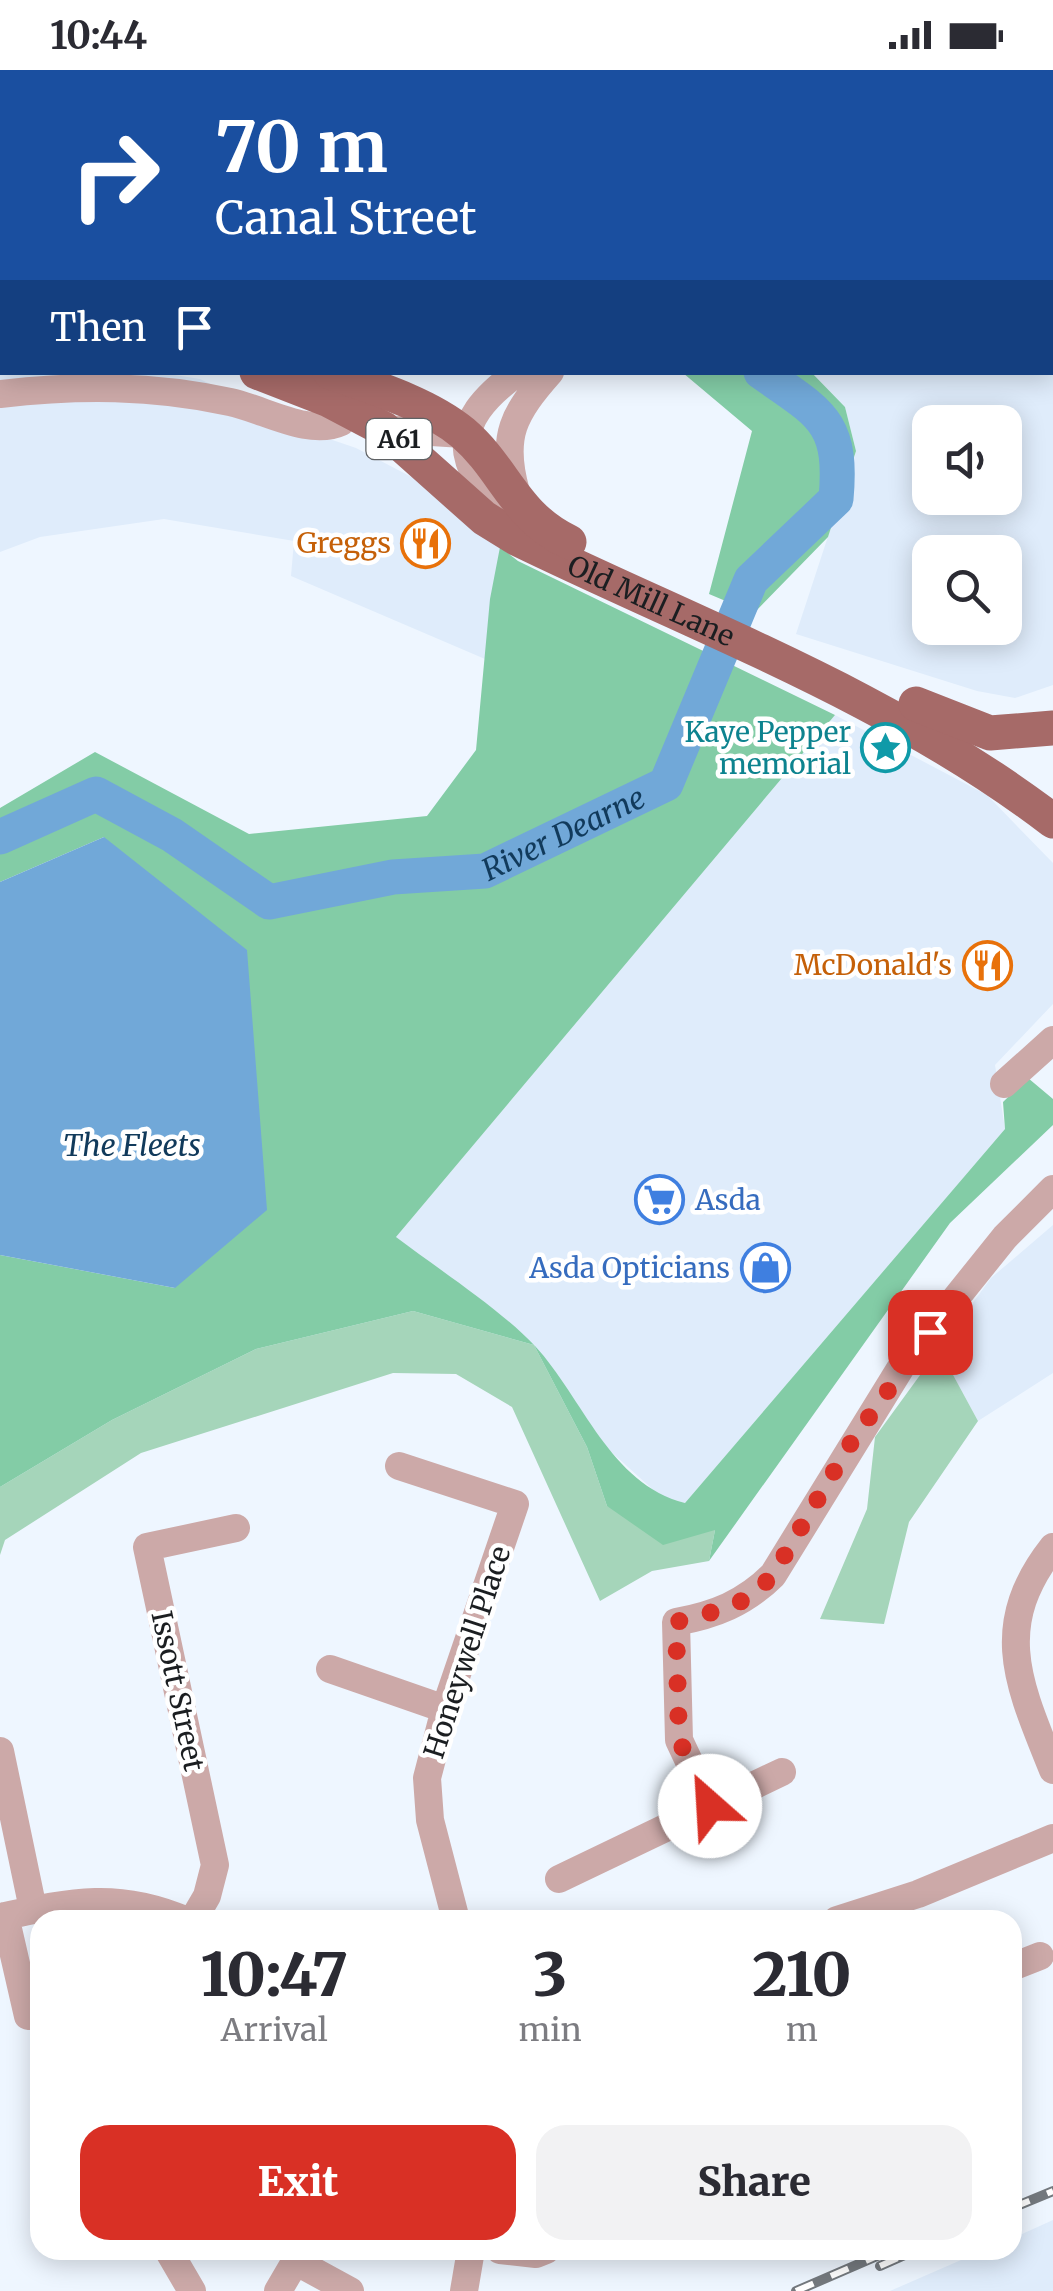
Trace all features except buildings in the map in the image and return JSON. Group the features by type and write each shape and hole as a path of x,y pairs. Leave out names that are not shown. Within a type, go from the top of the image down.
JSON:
{"main road":[{"name":"Old Mill Lane","path":"275,375 343,387 414,406 468,428 519,523"},
{"name":"Old Mill Lane","path":"343,387 484,518 550,533 705,618 945,718 990,733 1053,728"},
{"name":"Old Mill Lane","path":"742,634 945,744 1053,821"}],"street":[{"path":"468,428 480,402 514,375"},
{"path":"519,523 509,456 511,428 522,404 547,375"},
{"path":"0,394 80,385 139,388 231,402 316,428 341,422 343,387"},
{"path":"384,429 468,428 495,420 522,404"},
{"path":"1004,1084 1047,1057"},
{"path":"710,1806 679,1740 676,1622 727,1608 752,1596 773,1575 903,1364 1006,1237 1053,1189"},
{"name":"Honeywell Place","path":"398,1466 514,1504 444,1709 427,1778 430,1820 453,1910"},
{"name":"Issott Street","path":"199,1910 215,1865 147,1547 236,1528"},
{"path":"1053,1547 1028,1580 1019,1602 1015,1634 1017,1666 1053,1770"},
{"path":"330,1668 444,1709"},
{"path":"0,1750 13,1914 28,2016"},
{"path":"570,1866 782,1772"},
{"path":"923,1907 1053,1838"},
{"path":"43,1910 118,1900 162,1910"},
{"path":"1022,1963 1040,1956"},
{"path":"174,2260 192,2291"},
{"path":"278,2291 296,2260"},
{"path":"304,2260 350,2291"},
{"path":"464,2291 469,2260"}],"shaded area":[{"path":"0,375 175,375 200,379 309,432 356,448 446,495 500,547 485,659 291,576 294,541 164,519 40,537 0,552"},
{"path":"814,375 1053,375 1053,685 1015,698 977,691 796,634 856,451 845,407"},
{"path":"835,715 987,795 1053,863 1053,1004 995,1065 1005,1129 685,1503 660,1496 608,1449 534,1345 396,1237"},
{"path":"1053,1225 1053,1373 978,1421 939,1349 991,1278"},
{"path":"1053,2220 1053,2291 890,2291 961,2260 1022,2260 1022,2234"}],"green space":[{"path":"685,375 814,375 845,407 856,451 828,537 754,613 709,594 752,431"},
{"path":"500,547 518,561 835,715 396,1237 487,1304 534,1345 413,1311 256,1349 112,1420 0,1487 0,1255 175,1288 104,837 0,882 0,808 95,752 249,834 427,816 476,750 490,599"},
{"path":"1028,1078 1053,1099 1053,1125 950,1223 709,1561 715,1530 663,1545 607,1506 587,1447 534,1345 617,1459 659,1493 685,1503 1005,1129 1003,1102"},
{"path":"413,1311 534,1345 587,1447 607,1506 715,1530 709,1561 652,1571 600,1601 512,1407 456,1374 393,1373 141,1453 5,1540 0,1555 0,1487 112,1420 256,1349"},
{"path":"939,1349 978,1421 909,1522 884,1624 820,1619 867,1509 875,1437"}],"water":[{"name":"The Fleets","path":"104,837 247,950 267,1210 175,1288 0,1255 0,882"}],"waterway":[{"name":"River Dearne","path":"0,837 96,794 172,835 269,902 393,877 485,871 666,784 751,580 836,499 836,452 824,422 765,375"}],"railway":[{"path":"1022,2204 1053,2191"},
{"path":"796,2291 868,2260"},
{"path":"880,2266 894,2260"}],"place":[{"name":"Greggs","path":"426,543"},
{"name":"Kaye Pepper memorial","path":"886,748"},
{"name":"McDonald's","path":"987,965"},
{"name":"Asda","path":"660,1200"},
{"name":"Asda Opticians","path":"765,1268"}],"route":[{"path":"710,1806 679,1740 675,1705 676,1622 699,1618 752,1596 773,1575 852,1441 903,1364 930,1332"}]}
